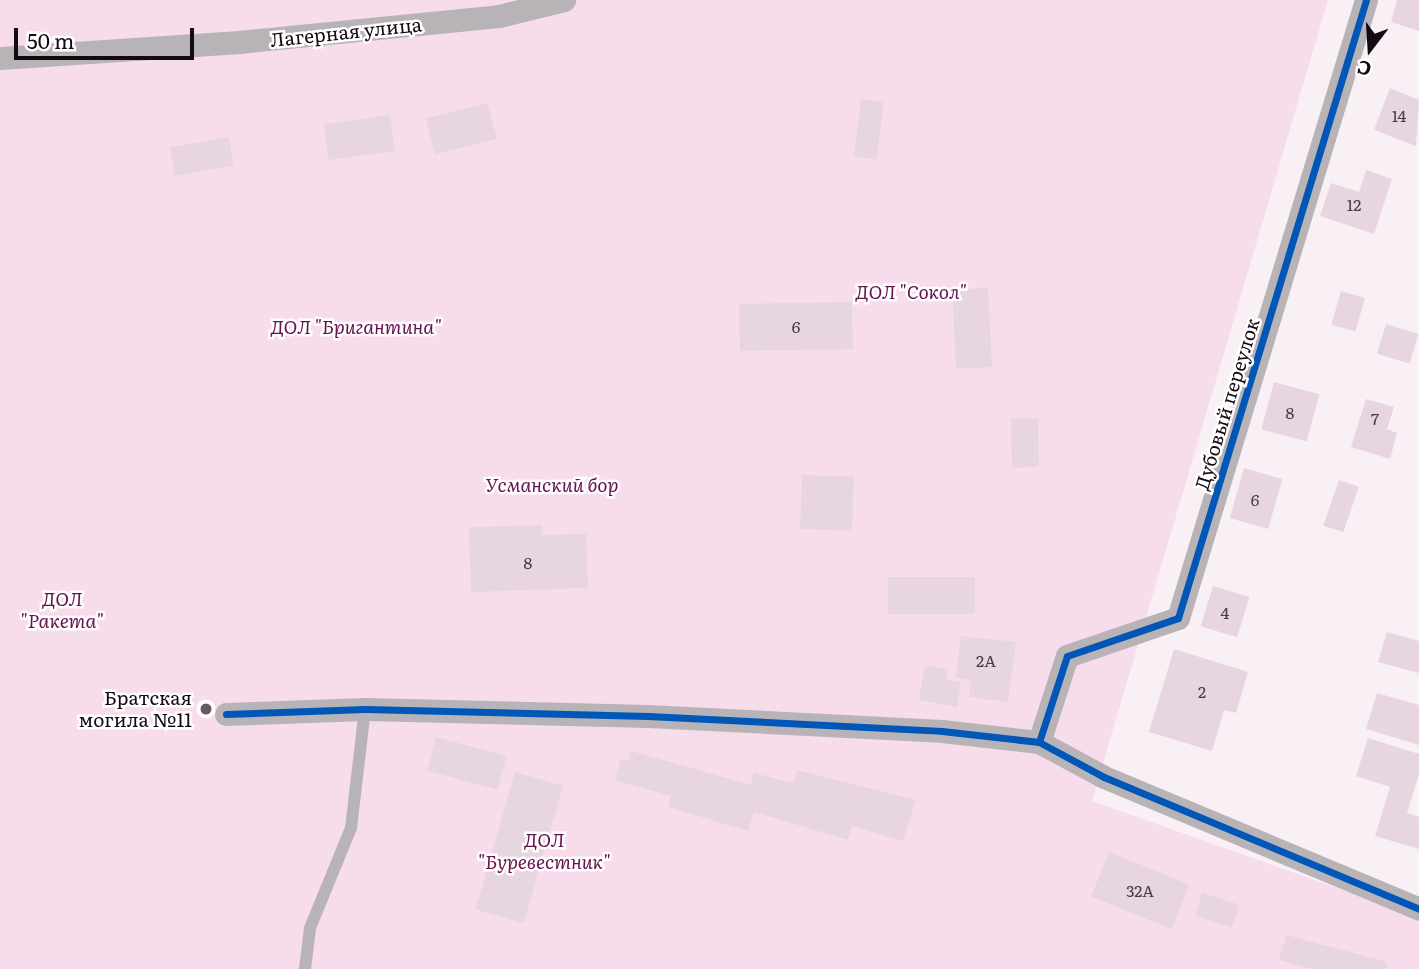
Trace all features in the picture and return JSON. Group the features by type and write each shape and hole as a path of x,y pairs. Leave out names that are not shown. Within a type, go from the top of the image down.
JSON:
{"street":[{"name":"Лагерная улица","path":"0,58 239,42 499,16 564,0"},
{"name":"Дубовый переулок","path":"1039,742 1067,656 1178,618 1366,0"},
{"path":"226,714 365,709 648,716 942,731 1039,742 1104,777 1419,909"}],"lane":[{"path":"305,969 310,928 351,828 365,709"}],"green space":[{"name":"Усманский бор","path":"0,0 1328,0 1092,801 1419,917 1419,969 0,969"}],"building":[{"path":"1397,0 1419,0 1419,31 1391,22"},
{"path":"1390,88 1419,100 1416,146 1374,130"},
{"path":"861,99 884,102 877,159 854,157"},
{"path":"488,103 497,139 435,154 426,118"},
{"path":"390,115 395,151 329,160 324,124"},
{"path":"229,137 234,166 175,176 170,147"},
{"path":"1366,170 1392,179 1374,234 1320,216 1331,183 1359,192"},
{"path":"988,288 992,367 956,369 952,290"},
{"path":"1341,291 1365,298 1355,332 1331,325"},
{"path":"852,302 853,349 740,351 739,304"},
{"path":"1386,324 1419,334 1409,364 1377,354"},
{"path":"1274,382 1319,394 1307,441 1261,429"},
{"path":"1366,399 1394,407 1387,429 1397,433 1390,459 1351,447"},
{"path":"1011,418 1038,418 1039,467 1012,467"},
{"path":"1244,468 1282,479 1268,529 1230,518"},
{"path":"802,475 854,477 852,531 800,529"},
{"path":"1339,480 1359,487 1343,532 1323,525"},
{"path":"542,525 542,535 586,534 588,588 471,592 469,527"},
{"path":"888,577 975,577 975,614 888,614"},
{"path":"1213,586 1249,597 1237,637 1201,626"},
{"path":"1387,632 1419,641 1419,673 1378,662"},
{"path":"961,636 1016,642 1008,702 969,697 971,680 956,678"},
{"path":"1174,649 1248,672 1236,713 1224,710 1212,751 1149,732"},
{"path":"925,665 948,669 946,680 961,682 957,707 919,700"},
{"path":"1377,693 1419,705 1419,745 1366,729"},
{"path":"436,737 507,756 497,790 427,771"},
{"path":"1368,738 1419,754 1419,774 1407,813 1419,817 1419,849 1375,836 1390,787 1356,776"},
{"path":"631,751 751,785 754,773 793,783 797,770 916,800 903,841 852,826 848,840 754,812 748,831 668,807 671,796 615,780 620,760 629,760"},
{"path":"515,772 563,786 524,923 476,909"},
{"path":"1109,852 1190,885 1172,929 1091,897"},
{"path":"1202,893 1239,904 1232,927 1195,916"},
{"path":"1286,935 1388,962 1387,969 1312,969 1279,960"}],"cycle path":[{"path":"1039,742 1067,656 1178,618 1366,0"},
{"path":"226,714 365,709 648,716 942,731 1039,742 1104,777 1419,909"}],"place":[{"name":"Братская могила №11","path":"206,709"}],"park label":[{"name":"ДОЛ \"Сокол\"","path":"911,292"},
{"name":"ДОЛ \"Бригантина\"","path":"356,327"},
{"name":"ДОЛ \"Ракета\"","path":"62,610"},
{"name":"ДОЛ \"Буревестник\"","path":"544,851"}]}
